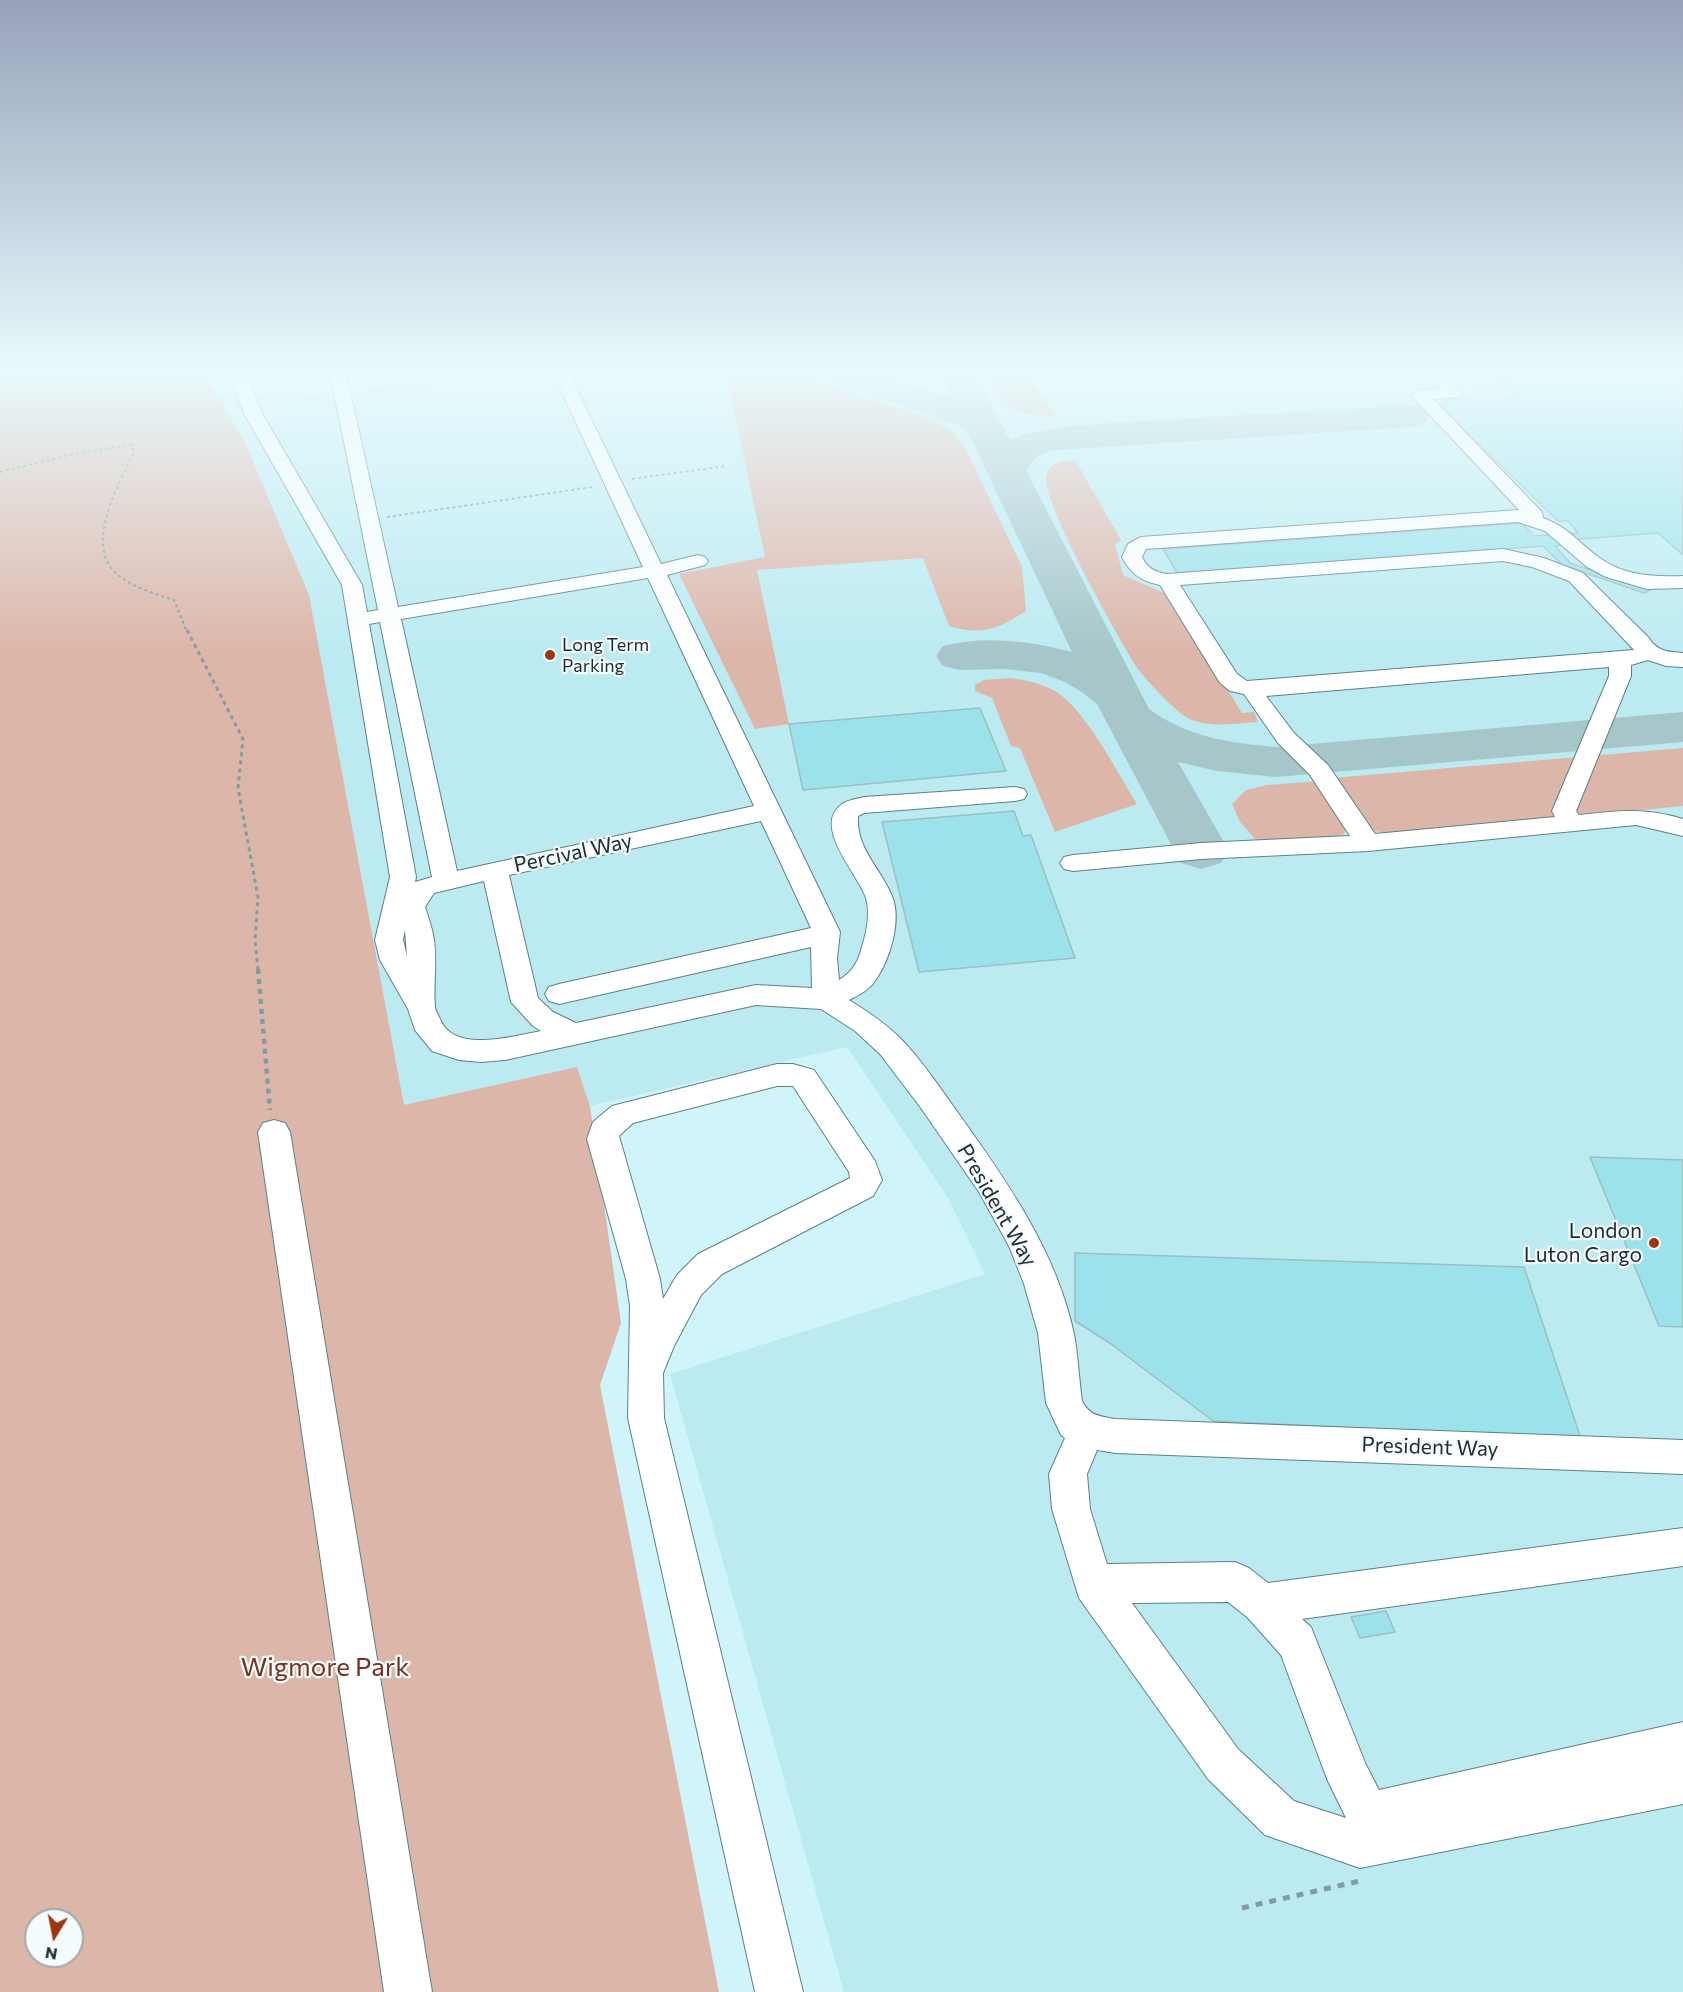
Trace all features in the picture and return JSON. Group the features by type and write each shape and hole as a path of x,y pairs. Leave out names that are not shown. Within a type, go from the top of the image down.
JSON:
{"street":[{"path":"283,466 352,585 403,877 389,940 394,960 423,1009 430,1030 442,1043 459,1049 481,1051 505,1049 756,995 827,999 861,979 876,946 882,919 879,898 853,856 844,834 846,814 852,808 864,805 1015,794"},
{"path":"357,466 446,881"},
{"path":"605,466 826,932 823,958 827,999"},
{"path":"1487,466 1535,516 1141,543 1135,548 1132,557 1137,568 1146,575 1167,580 1503,555 1516,556 1576,577 1622,622 1646,652 1666,659 1683,660"},
{"path":"1525,517 1559,531 1594,563 1612,573 1647,583 1683,582"},
{"path":"357,620 656,571 698,561"},
{"path":"1167,580 1228,678 1235,685 1248,689 1620,660 1639,657 1646,652"},
{"path":"1570,824 1564,811 1620,676 1620,660"},
{"path":"1259,688 1255,696 1286,738 1319,770 1368,843"},
{"name":"Percival Way","path":"572,1034 543,1019 525,1002 495,870 769,811"},
{"path":"1073,863 1201,851 1368,843 1636,817 1662,821 1683,828"},
{"path":"423,1009 420,935 412,907 425,887 495,870"},
{"path":"559,994 825,934"},
{"name":"President Way","path":"827,999 865,1024 890,1046 932,1100 990,1183 1024,1242 1041,1284 1056,1333 1064,1403 1074,1423 1087,1431 1115,1436 1683,1457"},
{"path":"645,1373 658,1341 689,1285 710,1264 862,1188 866,1180 864,1170 803,1078 793,1075 777,1075 623,1114 604,1131 603,1139 647,1306 645,1373 646,1418 779,1992"},
{"path":"274,1132 408,1992"},
{"path":"1087,1431 1068,1474 1071,1509 1093,1584 1223,1764 1281,1819 1360,1845 1683,1782"},
{"path":"1262,1604 1683,1547"},
{"path":"1093,1584 1235,1582 1262,1604 1296,1642 1349,1779 1368,1815 1683,1744"}],"path":[{"path":"0,472 24,466"},
{"path":"128,466 111,503 101,547 112,570 139,588 174,600 178,615 243,739 238,788 258,897 255,940 267,1095 274,1132"},
{"path":"368,520 630,482 634,477 726,466"}],"shaded area":[{"path":"255,466 1683,466 1683,1992 844,1992 670,1374 985,1274 948,1198 847,1047 590,1106 577,1067 404,1106 309,595"}],"green space":[{"name":"Wigmore Park","path":"0,466 255,466 309,595 404,1105 577,1067 590,1106 621,1323 600,1385 719,1992 0,1992"},
{"path":"746,466 974,466 1022,567 1026,611 989,629 971,630 949,626 923,558 757,570 789,724 755,729 679,574 765,557"},
{"path":"1053,466 1078,466 1121,540 1115,544 1123,575 1169,595 1242,713 1254,712 1258,722 1210,724 1191,720 1173,706 1138,669 1068,541 1048,490 1046,476"},
{"path":"1010,678 1044,686 1066,700 1100,742 1137,804 1055,832 1020,748 1011,746 992,698 975,691 975,685 984,680"},
{"path":"1683,748 1683,806 1394,834 1374,831 1360,822 1332,778"},
{"path":"1320,781 1348,823 1344,834 1330,840 1255,839 1240,822 1232,804 1246,790 1267,785"}],"building":[{"path":"1502,466 1683,466 1683,555 1658,533 1567,540 1572,544 1555,546 1570,563 1650,590 1644,593 1562,565 1543,546 1178,574 1163,549 1522,523 1534,536 1578,533 1568,521 1558,521"},
{"path":"980,708 1006,771 803,790 789,724"},
{"path":"1014,811 1023,836 1031,835 1075,958 919,972 882,822"},
{"name":"London Luton Cargo","path":"1590,1157 1683,1160 1683,1327 1659,1326"},
{"path":"1075,1253 1524,1267 1581,1439 1213,1421 1111,1344 1075,1321"},
{"path":"1386,1611 1395,1632 1360,1638 1351,1617"}],"taxiway":[{"path":"1004,466 1128,717"},
{"path":"1007,472 1009,466"},
{"path":"960,656 1024,656 1064,664 1082,672 1118,697"},
{"path":"1128,717 1161,738 1198,752 1237,759 1276,762 1683,727"},
{"path":"1128,717 1201,851"}],"place":[{"name":"Long Term Parking","path":"550,655"},
{"name":"London Luton Cargo","path":"1654,1243"}]}
